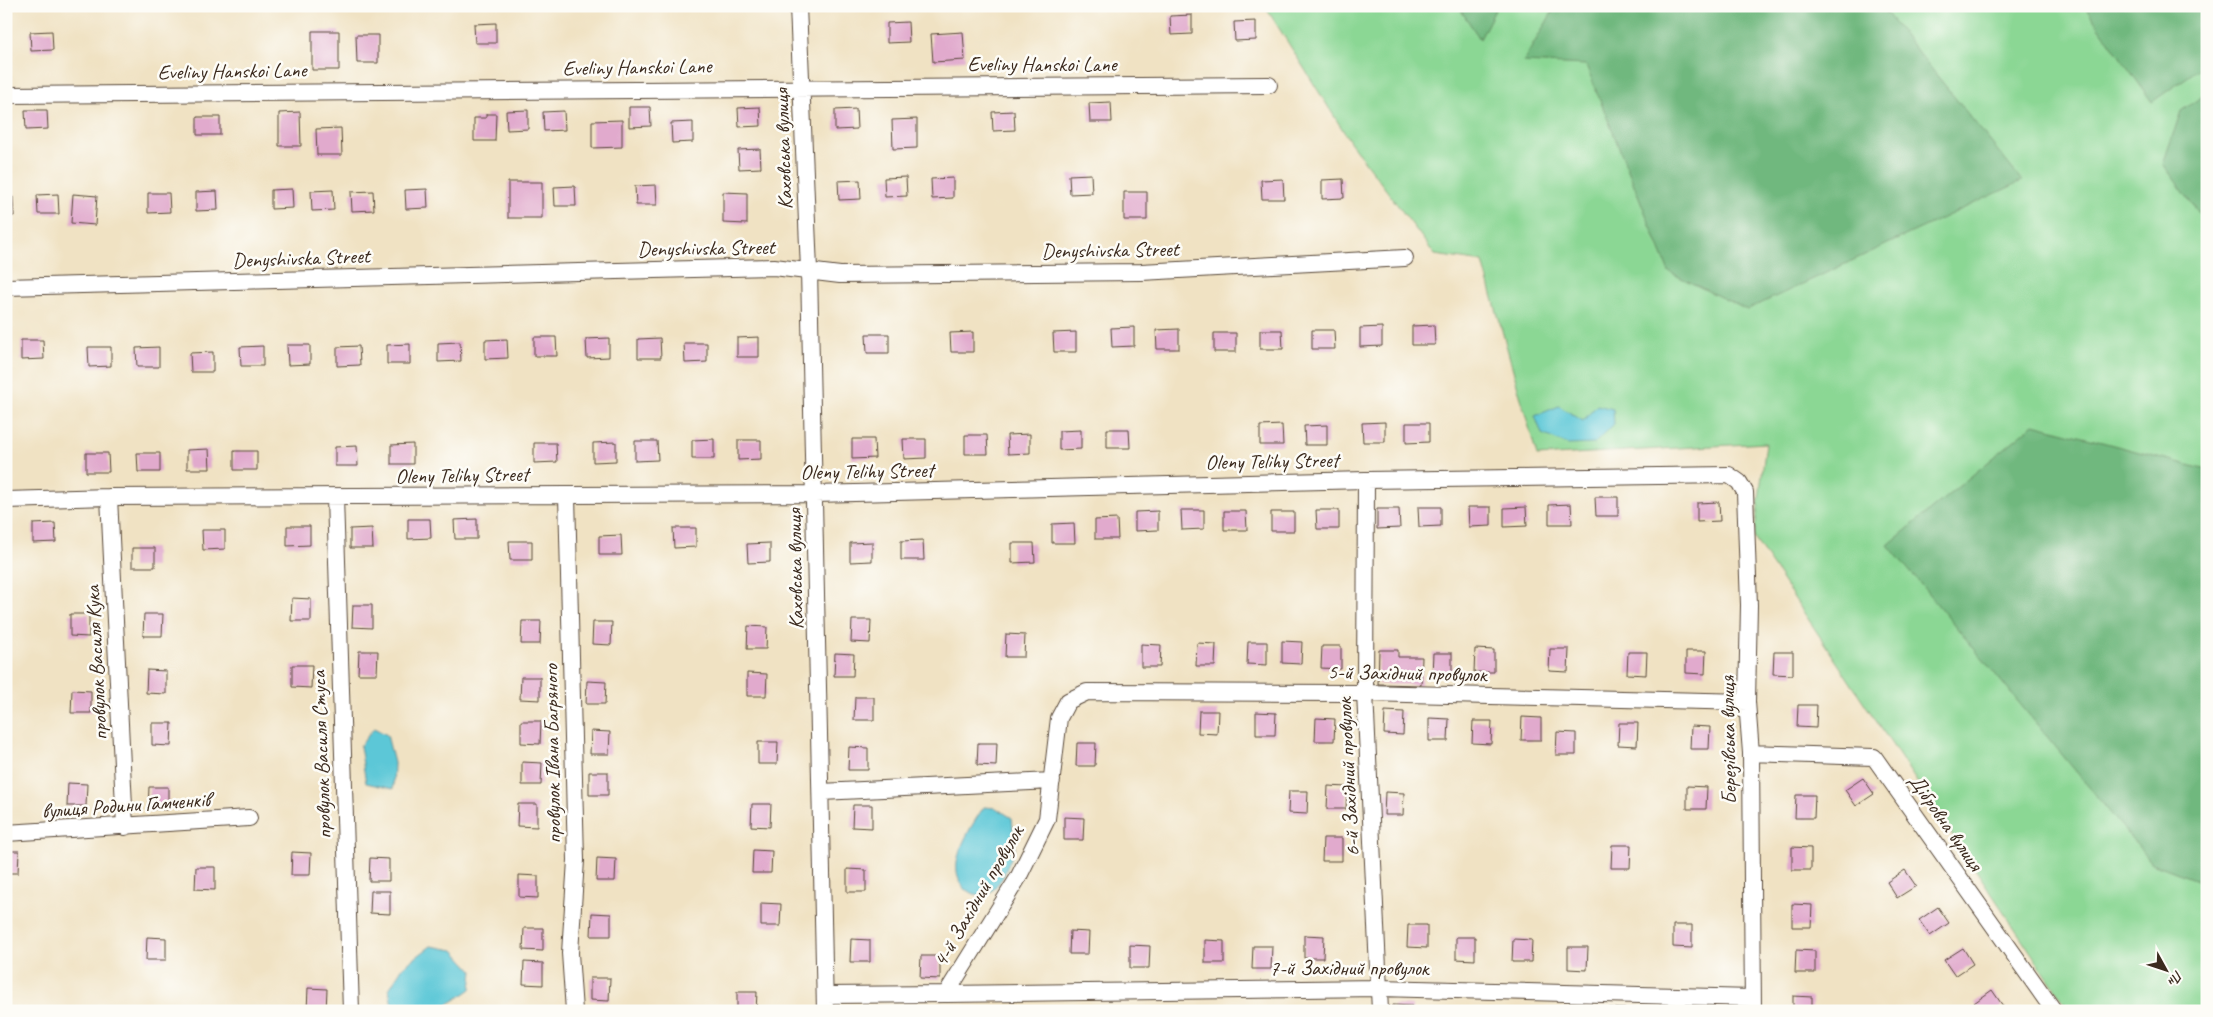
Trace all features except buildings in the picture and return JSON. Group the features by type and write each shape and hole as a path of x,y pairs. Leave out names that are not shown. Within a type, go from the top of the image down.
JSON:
{"street":[{"name":"Каховська вулиця","path":"798,6 810,270 825,1003"},
{"name":"Eveliny Hanskoi Lane","path":"6,95 1269,84"},
{"name":"Denyshivska Street","path":"6,287 774,267 840,275 1141,272 1405,258"},
{"name":"Oleny Telihy Street","path":"6,500 109,497 815,494 1366,480 1729,475"},
{"name":"Березівська вулиця","path":"1729,475 1739,482 1745,492 1749,605 1747,702 1751,753 1753,1004"},
{"name":"6-й Західний провулок","path":"1366,480 1365,693 1380,1011"},
{"name":"провулок Івана Багряного","path":"567,495 576,860 570,953 574,1011"},
{"name":"провулок Василя Кука","path":"109,497 125,827"},
{"name":"провулок Василя Стуса","path":"335,497 351,1011"},
{"name":"5-й Західний провулок","path":"1068,701 1087,692 1365,693 1747,702"},
{"name":"4-й Західний провулок","path":"825,1003 946,994 1018,878 1047,819 1059,718 1068,701"},
{"name":"Дібровна вулиця","path":"1751,753 1874,758 2054,1011"},
{"path":"821,792 1052,781"},
{"name":"вулиця Родини Гамченків","path":"6,833 249,818"},
{"name":"7-й Західний провулок","path":"946,994 1379,988 1753,1004"}],"green space":[{"path":"1265,6 2207,6 2207,1011 2070,1011 1754,538 1766,443 1537,456 1483,262 1435,255 1351,143"},
{"path":"1458,6 1497,6 1480,39"},
{"path":"1556,6 1881,6 2022,181 1747,310 1669,272 1586,65 1523,62"},
{"path":"2084,6 2207,6 2207,63 2152,102"},
{"path":"2207,93 2207,224 2163,164 2181,111"},
{"path":"2034,424 2207,470 2207,884 2152,863 1888,545"}],"water":[{"path":"1597,405 1613,409 1614,424 1594,444 1568,445 1542,434 1535,416 1559,406 1583,421"},
{"path":"374,728 387,735 394,763 393,789 366,783 360,746"},
{"path":"984,807 996,808 1012,818 1015,849 1002,879 985,899 964,889 957,871 962,847 975,820"},
{"path":"431,946 454,950 473,971 471,989 442,1007 417,1011 393,1011 389,989 403,967"}]}
